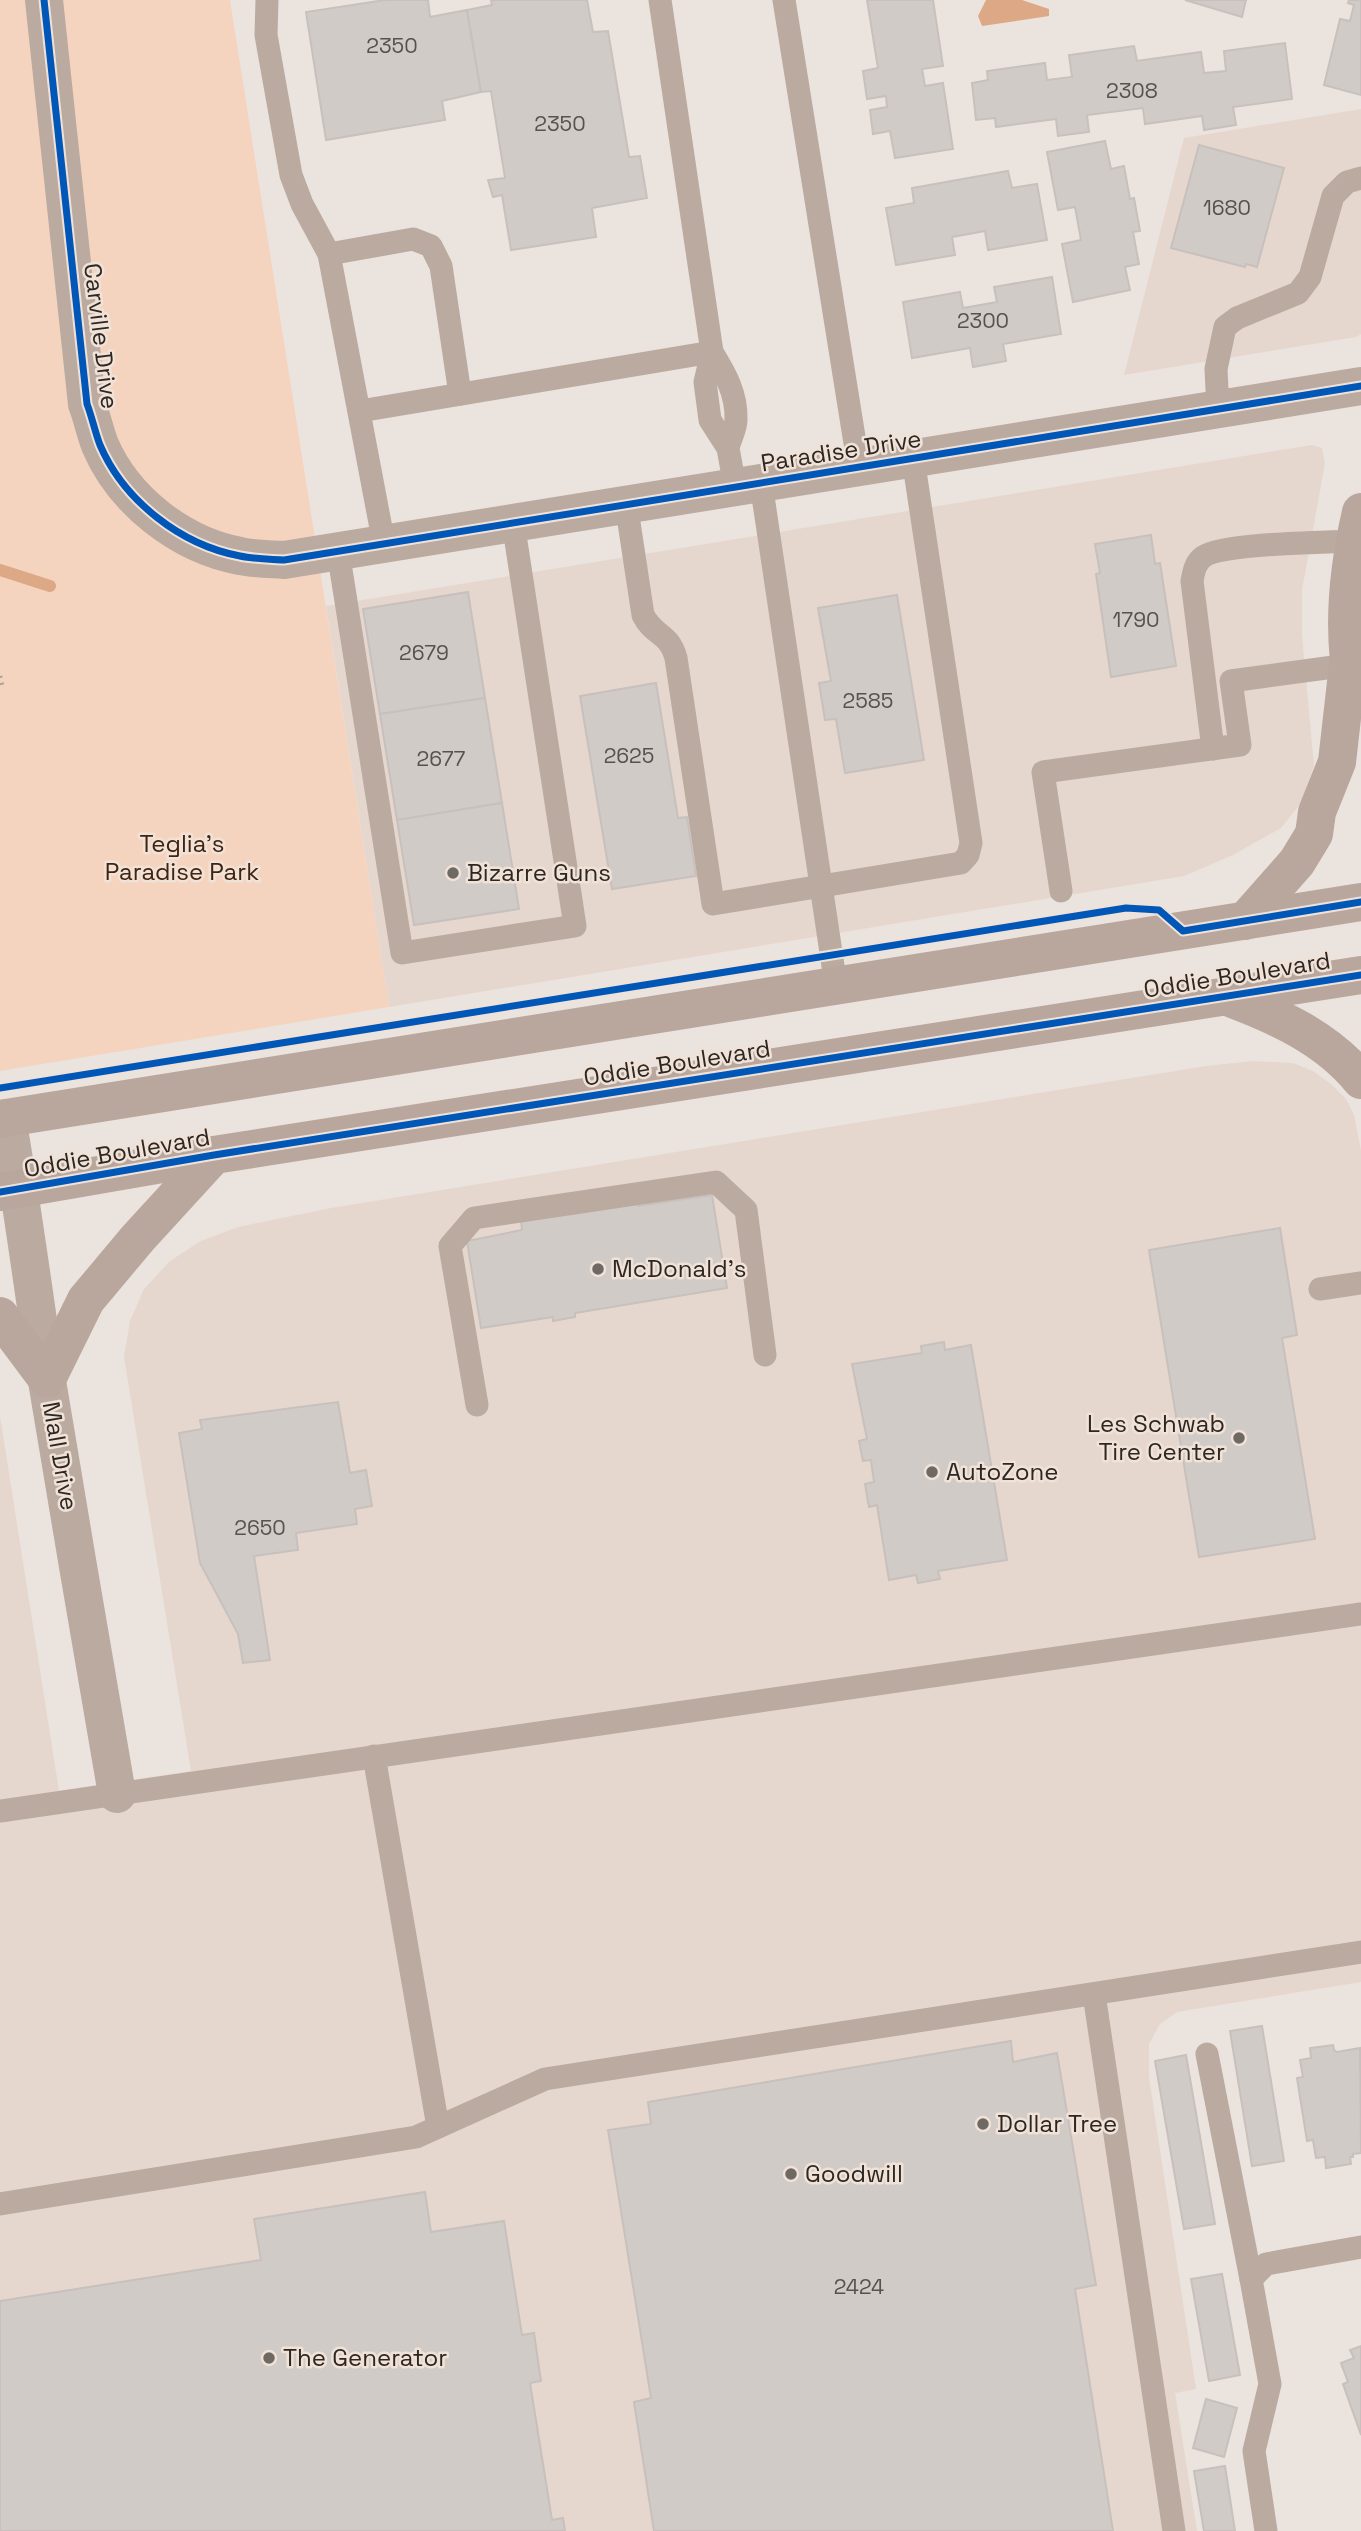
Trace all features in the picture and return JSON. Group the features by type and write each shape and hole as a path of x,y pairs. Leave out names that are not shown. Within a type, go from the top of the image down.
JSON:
{"main road":[{"path":"1359,527 1348,588 1354,673 1361,722"},
{"path":"1245,921 1297,862 1314,834 1317,812 1337,762 1354,673"},
{"name":"Oddie Boulevard","path":"3,1118 1361,902"},
{"name":"Oddie Boulevard","path":"10,1191 214,1155 1361,975"},
{"path":"1225,997 1269,1013 1329,1047 1361,1080"},
{"path":"0,1316 47,1379 86,1300 214,1155"}],"street":[{"name":"Carville Drive","path":"44,0 87,404 101,446 127,489 162,522 202,545 240,556 284,560 333,552"},
{"name":"Paradise Drive","path":"333,552 1361,386"},
{"name":"Mall Drive","path":"3,1118 10,1191 26,1244 117,1794"}],"lane":[{"path":"267,0 266,35 291,175 302,204 329,254 384,544"},
{"path":"660,0 712,352 732,388 736,422 728,448 748,485 821,887 836,986"},
{"path":"784,0 859,468"},
{"path":"1218,409 1216,369 1225,327 1237,318 1298,293 1304,287 1310,277 1334,196 1346,182 1361,178"},
{"path":"329,254 413,240 431,246 440,266 460,394"},
{"path":"360,411 712,352"},
{"path":"626,503 643,615 650,628 672,644 676,658 713,904 961,863 968,855 971,843 914,458"},
{"path":"333,552 402,953 575,926 513,522"},
{"path":"1213,749 1192,581 1196,564 1205,555 1297,542 1359,527"},
{"path":"1061,891 1043,772 1240,746 1231,681 1354,673"},
{"path":"477,1405 450,1246 474,1218 716,1182 746,1210 765,1355"},
{"path":"1321,1289 1361,1283"},
{"path":"0,1811 1361,1614"},
{"path":"374,1756 438,2127"},
{"path":"0,2204 416,2137 545,2079 1361,1952"},
{"path":"1094,1994 1174,2531"},
{"path":"1207,2054 1270,2384 1254,2451 1266,2531"},
{"path":"1251,2279 1266,2264 1361,2247"}],"path":[{"path":"0,676 2,685"}],"shaded area":[{"path":"986,0 1022,0 1049,9 1049,16 982,26 978,16"},
{"path":"1361,109 1361,334 1356,337 1124,375 1184,138"},
{"path":"1312,445 1322,448 1325,463 1302,590 1302,635 1314,766 1301,803 1281,828 1233,855 1184,876 389,1007 326,606"},
{"path":"1253,1061 1293,1063 1313,1071 1331,1084 1346,1099 1354,1115 1361,1150 1361,1982 1177,2012 1160,2024 1149,2044 1149,2077 1196,2389 1175,2393 1197,2531 0,2531 0,1416 59,1791 191,1771 124,1357 130,1321 144,1289 170,1261 201,1241 238,1227 331,1208 1206,1066"}],"green space":[{"name":"Teglia's Paradise Park","path":"0,0 230,0 389,1007 0,1071"}],"building":[{"path":"385,0 428,0 430,17 467,10 481,92 442,101 445,120 326,140 306,12"},
{"path":"491,0 587,0 593,32 608,31 629,157 640,156 647,198 592,208 596,237 511,250 502,195 493,197 488,180 505,178 491,91 481,92 467,10 492,5"},
{"path":"867,0 933,0 943,66 922,69 925,86 943,83 953,149 895,158 890,131 873,134 870,110 887,107 886,96 867,99 863,71 878,68"},
{"path":"1185,0 1246,0 1242,17"},
{"path":"1349,0 1361,0 1361,95 1324,85 1340,19 1350,21 1354,5 1348,3"},
{"path":"1285,43 1292,99 1233,107 1236,125 1204,130 1202,116 1145,124 1143,108 1087,115 1089,132 1058,136 1056,119 996,127 995,118 976,120 972,83 988,80 987,71 1045,63 1047,80 1072,77 1069,55 1134,46 1137,61 1201,52 1204,73 1226,71 1224,51"},
{"path":"1105,141 1111,169 1124,166 1130,199 1134,198 1140,231 1133,232 1139,264 1125,267 1130,290 1073,302 1062,244 1081,240 1075,207 1058,210 1047,152"},
{"path":"1199,145 1284,168 1257,267 1246,264 1245,267 1171,248"},
{"path":"1008,171 1012,188 1037,184 1047,240 988,250 985,231 952,237 955,255 896,265 886,208 914,203 912,188"},
{"path":"1052,277 1061,334 1003,344 1006,361 973,367 970,348 912,358 903,302 960,292 963,308 997,302 994,287"},
{"path":"1151,535 1155,564 1160,563 1176,666 1111,677 1096,574 1100,573 1095,544"},
{"path":"468,592 485,698 380,714 363,609"},
{"path":"897,595 924,760 845,773 836,719 825,720 819,683 831,681 818,608"},
{"path":"656,683 678,818 687,817 696,876 612,889 580,696"},
{"path":"485,698 502,803 397,820 380,714"},
{"path":"502,803 519,909 414,925 397,820"},
{"name":"McDonald's","path":"712,1195 727,1288 575,1313 575,1317 553,1321 553,1317 481,1328 467,1241 522,1230 521,1220 637,1202 638,1206"},
{"name":"Les Schwab Tire Center","path":"1280,1228 1297,1335 1282,1338 1315,1539 1199,1557 1149,1250"},
{"name":"AutoZone","path":"944,1342 945,1350 971,1345 1007,1560 938,1571 940,1579 918,1583 916,1575 889,1580 877,1505 869,1507 865,1484 874,1482 871,1460 863,1461 859,1441 867,1439 852,1364 922,1353 921,1346"},
{"path":"338,1402 350,1473 366,1470 372,1506 355,1509 357,1524 296,1533 298,1550 254,1556 270,1660 243,1663 238,1634 200,1563 179,1433 202,1429 200,1420"},
{"path":"1262,2026 1284,2161 1252,2166 1230,2031"},
{"path":"1011,2041 1013,2062 1057,2053 1096,2285 1075,2289 1113,2531 654,2531 634,2402 651,2398 608,2130 651,2124 648,2102"},
{"path":"1333,2045 1337,2052 1360,2048 1361,2153 1350,2157 1351,2164 1326,2168 1325,2157 1316,2158 1313,2140 1307,2141 1297,2078 1303,2077 1300,2060 1311,2058 1310,2048"},
{"path":"1186,2055 1215,2224 1184,2229 1155,2061"},
{"name":"The Generator","path":"425,2192 431,2232 504,2221 522,2335 534,2333 541,2381 530,2383 552,2520 563,2518 565,2531 0,2531 0,2301 261,2260 254,2219"},
{"path":"1222,2274 1240,2375 1209,2381 1191,2279"},
{"path":"1361,2346 1361,2435 1343,2384 1348,2382 1341,2363 1354,2358 1350,2350"},
{"path":"1206,2399 1237,2408 1224,2457 1193,2448"},
{"path":"1225,2466 1235,2531 1204,2531 1194,2471"}],"waterway":[{"path":"0,570 50,586"}],"cycle path":[{"path":"44,0 87,404 100,445 110,465 139,502 176,531 218,550 245,557 284,560 1361,386"},
{"path":"0,1088 1126,908 1159,910 1183,931 1361,902"},
{"path":"0,1192 214,1155 1361,975"}],"place":[{"name":"Bizarre Guns","path":"453,873"},
{"name":"McDonald's","path":"598,1269"},
{"name":"Les Schwab Tire Center","path":"1239,1438"},
{"name":"AutoZone","path":"932,1472"},
{"name":"Dollar Tree","path":"983,2124"},
{"name":"Goodwill","path":"791,2174"},
{"name":"The Generator","path":"269,2358"}]}
